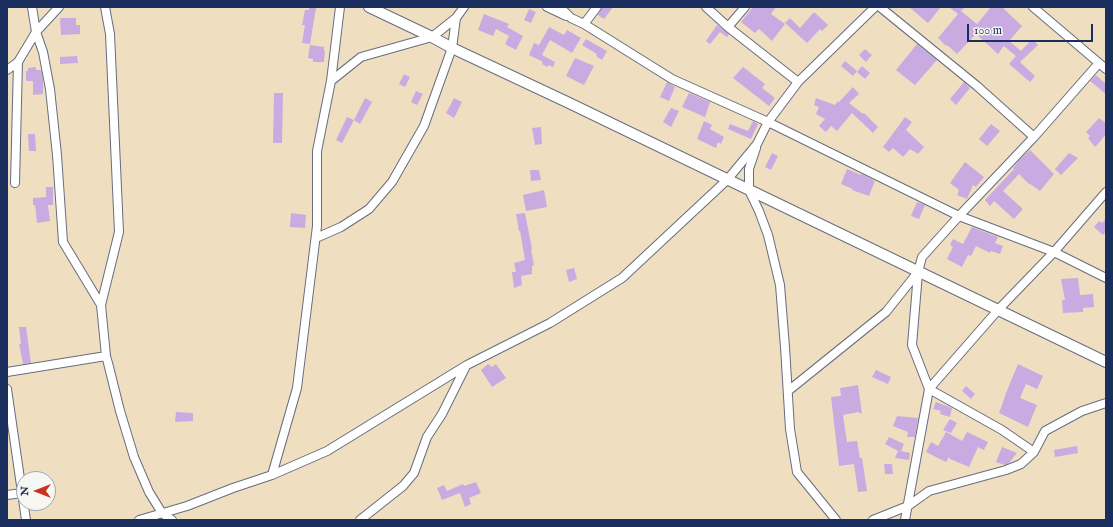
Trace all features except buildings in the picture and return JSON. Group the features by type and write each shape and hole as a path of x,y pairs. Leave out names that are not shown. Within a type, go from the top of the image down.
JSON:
{"street":[{"path":"32,7 36,32 43,52 50,89 57,155 62,242 101,306"},
{"path":"7,70 18,62 36,32 59,7"},
{"path":"105,7 110,34 119,232 101,306 106,356 134,456 149,492 162,513 172,520"},
{"path":"272,475 298,388 318,226 318,151 331,81 340,7"},
{"path":"369,7 1106,362"},
{"path":"331,81 361,57 432,37 456,18 464,7"},
{"path":"547,7 584,24 672,78 768,122 959,216 1054,252 1106,278"},
{"path":"560,7 571,18"},
{"path":"584,24 597,7"},
{"path":"706,7 728,27 798,82"},
{"path":"728,27 744,7"},
{"path":"836,520 797,472 790,429 780,285 768,235 759,210 749,190 749,169 757,144 768,122 798,82 875,7"},
{"path":"880,7 977,86 1034,137"},
{"path":"1033,7 1106,69"},
{"path":"316,238 341,227 369,209 392,182 424,126 452,48 456,18"},
{"path":"15,183 18,62"},
{"path":"1034,452 1002,430 929,389 912,345 918,272 922,257 1034,137 1099,63"},
{"path":"139,520 187,506 272,475 327,451 466,365 550,323 622,278 727,180 757,144"},
{"path":"905,520 929,389 998,310 1054,252 1105,194"},
{"path":"788,391 886,312 918,272"},
{"path":"7,372 106,356"},
{"path":"360,520 403,486 414,473 427,437 442,414 466,365"},
{"path":"7,389 11,441 17,471"},
{"path":"873,520 908,506 929,491 1006,470 1021,464 1034,452 1045,431 1082,411 1106,403"}]}
